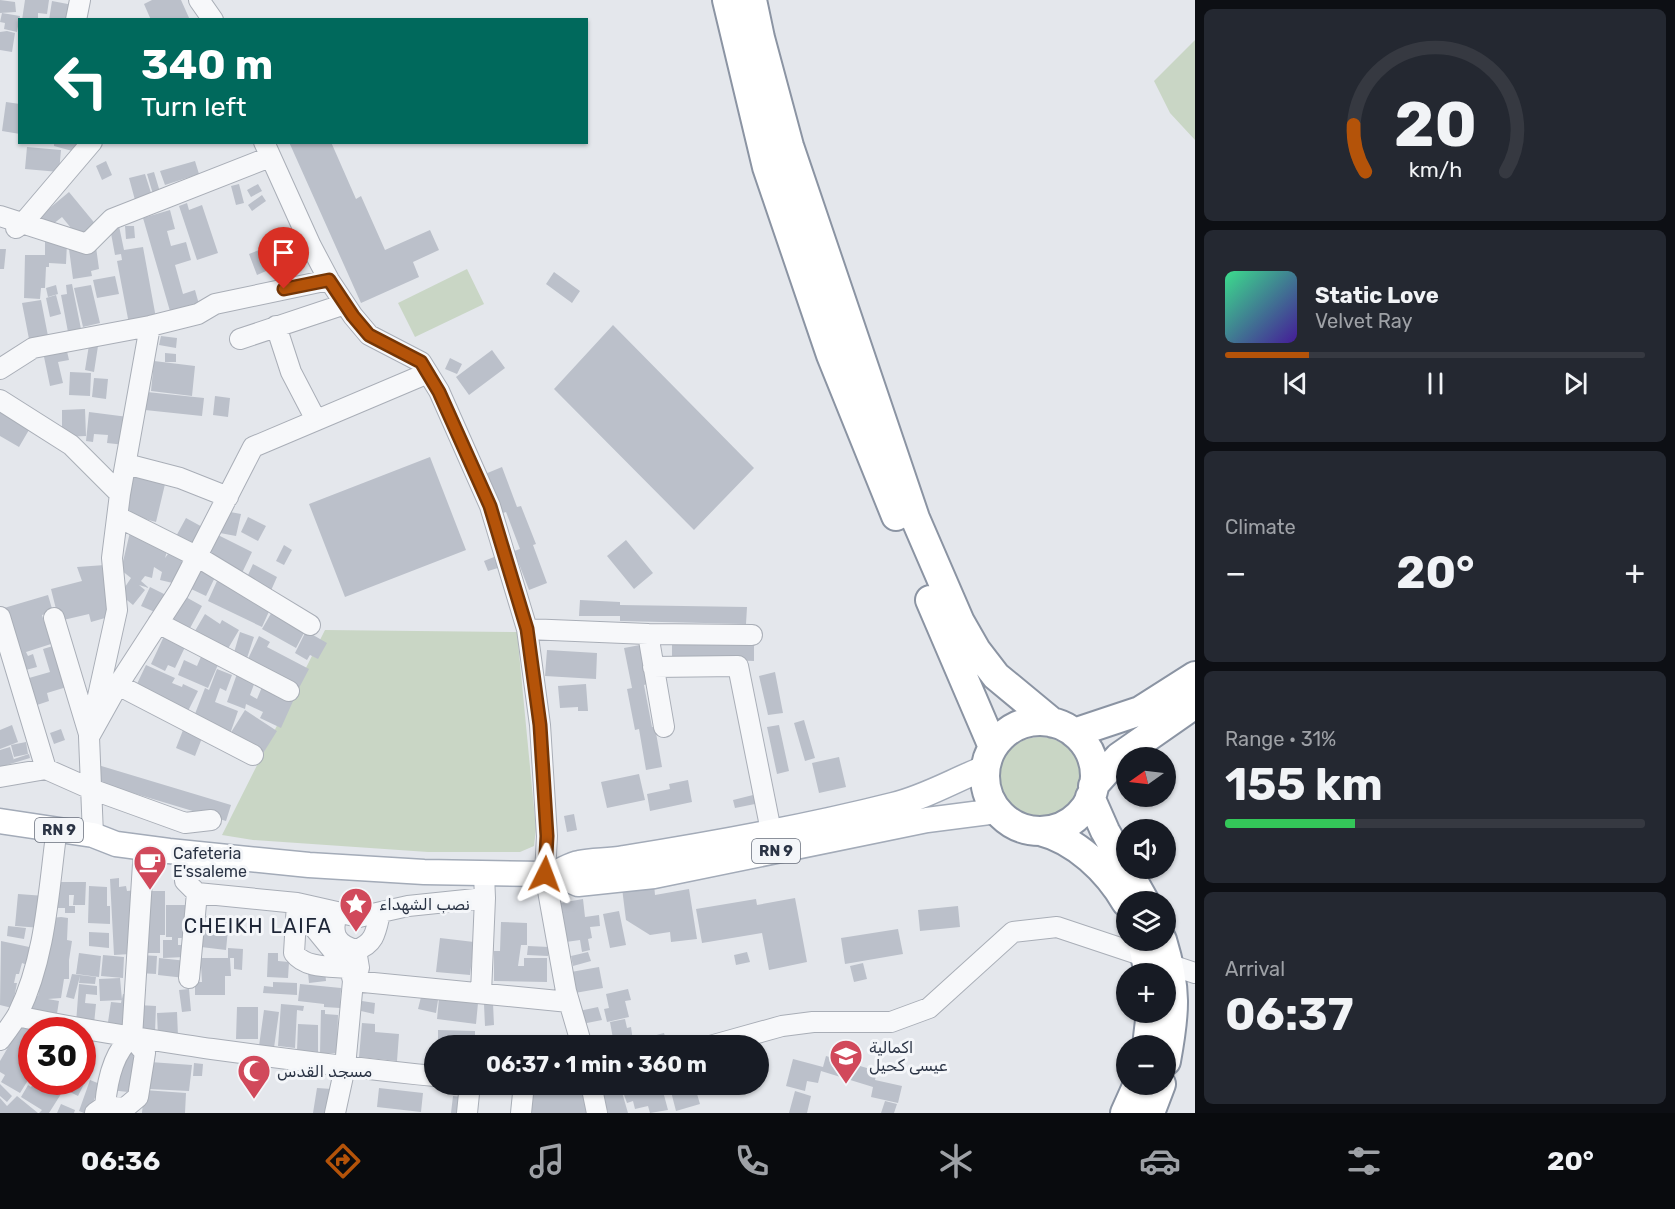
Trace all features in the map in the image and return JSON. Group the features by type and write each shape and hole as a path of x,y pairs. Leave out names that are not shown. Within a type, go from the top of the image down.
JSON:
{"highway":[{"path":"727,0 767,167 831,355 937,618 989,758 987,791 997,811 1004,818 1021,828 1052,834 1089,858 1109,876 1119,891"},
{"path":"752,0 789,146 915,518 960,622 976,650 996,676 1082,742 1093,763 1092,791 1105,831 1139,891"},
{"name":"RN 9","path":"989,758 1009,731 1019,725 1041,721 1063,728 1140,711 1195,676"},
{"path":"1040,831 1060,827 1070,822 1085,806 1092,791 1119,757 1195,704"},
{"path":"1161,958 1174,994 1170,1035"},
{"path":"1125,1113 1133,1095"},
{"path":"1150,1113 1157,1095"}],"main road":[{"name":"RN 9","path":"551,874 576,863 624,858 771,831 893,805 929,794 960,778 989,758"},
{"name":"RN 9","path":"0,821 93,835 116,844 144,848 321,866 424,872 551,874 578,884 654,876 927,820 997,811"},
{"name":"RN 9","path":"0,836 92,847 116,844"}],"street":[{"path":"76,18 80,0"},
{"path":"199,0 212,18"},
{"path":"90,144 12,223 87,244 111,219 267,150 329,280 353,316 369,335 421,362 439,392 490,506 527,629 540,725 551,874 568,997 579,1035"},
{"path":"0,369 33,348 198,315 215,304 329,280"},
{"path":"240,339 345,304"},
{"path":"89,737 117,610 112,558 120,494 150,326"},
{"path":"276,326 291,372 315,420"},
{"path":"89,737 118,685 198,557 253,447 428,373"},
{"path":"0,400 71,445 120,494"},
{"path":"126,464 180,478 228,497"},
{"path":"118,517 198,557 310,625"},
{"path":"0,617 46,769"},
{"path":"54,618 89,737 93,835"},
{"path":"158,623 288,691"},
{"path":"527,629 752,635"},
{"path":"648,634 664,727"},
{"path":"653,667 738,666 771,831"},
{"path":"118,685 253,755"},
{"path":"0,777 46,769 91,789 185,823 211,820"},
{"path":"0,1040 32,976 44,931 55,843"},
{"path":"132,1037 146,1053 138,1097 125,1108 100,1110 107,1084 122,1047 132,1037 144,848"},
{"path":"186,852 184,881 198,893 297,903 359,917 408,906 485,898"},
{"path":"481,988 484,874"},
{"path":"189,978 198,893"},
{"path":"297,903 294,953 299,960 306,963 354,967 481,988 568,997"},
{"path":"297,903 329,948 354,967"},
{"path":"337,913 333,926 337,939 345,947 354,967"},
{"path":"335,1113 345,1067 354,967 372,939 380,914"},
{"path":"750,1035 782,1026 813,1022 891,1022 929,1008 1013,932 1057,927 1161,958"},
{"path":"10,1016 132,1037 345,1067 424,1075"},
{"path":"467,1113 469,1095"},
{"path":"522,1113 523,1095"},
{"path":"593,1095 597,1113"}],"green space":[{"path":"1195,40 1195,140 1170,113 1154,81"},
{"path":"467,269 484,304 415,337 398,303"},
{"path":"325,630 517,632 536,829 534,846 520,852 428,852 253,840 222,835"},
{"path":"1040,737 1056,740 1069,749 1078,762 1081,778 1078,794 1069,807 1056,816 1040,819 1024,816 1011,807 1002,794 999,778 1002,762 1011,749 1024,740"}],"building":[{"path":"0,0 15,2 16,12 0,13"},
{"path":"25,0 49,0 47,14 38,13 38,18 22,18"},
{"path":"152,0 181,0 189,18 150,18 144,4"},
{"path":"52,1 73,5 70,18 49,18"},
{"path":"2,13 20,16 17,32 4,29 5,23 0,22"},
{"path":"0,32 15,33 12,52 0,50"},
{"path":"6,102 18,104 18,134 2,131"},
{"path":"54,144 82,144 76,152 54,146"},
{"path":"290,144 332,144 356,199 361,196 385,250 430,230 439,250 413,262 419,277 361,303"},
{"path":"27,147 61,150 59,172 25,169"},
{"path":"106,161 112,175 102,180 96,166"},
{"path":"195,161 199,174 165,185 160,171"},
{"path":"154,172 160,192 153,194 147,174"},
{"path":"145,174 152,196 135,200 129,178"},
{"path":"239,184 244,203 236,205 231,186"},
{"path":"258,184 262,191 251,197 247,190"},
{"path":"69,192 97,226 80,239 62,217 48,228 39,217"},
{"path":"262,195 266,201 252,211 248,205"},
{"path":"187,203 189,210 202,205 218,253 197,260 179,206"},
{"path":"170,210 175,229 167,231 171,246 186,242 191,260 175,265 183,294 195,290 200,308 172,318 143,218"},
{"path":"119,226 124,250 143,247 156,318 129,324 117,261 122,260 121,254 115,255 110,228"},
{"path":"125,226 134,226 135,238 126,239"},
{"path":"45,242 67,243 66,264 49,263 49,267 46,267 45,288 41,288 40,299 24,298 25,255 45,255"},
{"path":"279,242 287,262 257,275 249,254"},
{"path":"96,247 99,269 91,271 92,276 73,279 69,249"},
{"path":"0,249 6,249 4,269 0,269"},
{"path":"554,272 580,291 572,303 546,284"},
{"path":"115,276 119,294 97,298 93,280"},
{"path":"72,284 81,329 68,332 61,295 67,294 66,285"},
{"path":"56,285 58,294 48,297 46,288"},
{"path":"91,285 100,323 83,327 74,288"},
{"path":"56,295 61,314 50,317 46,298"},
{"path":"41,300 48,336 29,339 22,303"},
{"path":"613,325 754,468 694,530 554,389"},
{"path":"161,336 177,338 176,348 159,345"},
{"path":"89,345 98,346 94,372 85,370"},
{"path":"66,347 69,360 58,362 63,383 50,386 43,352"},
{"path":"492,350 505,368 469,395 456,377"},
{"path":"165,353 176,354 176,362 165,362"},
{"path":"450,358 462,364 457,374 445,369"},
{"path":"154,361 195,366 192,396 151,391"},
{"path":"70,372 91,373 90,396 69,395"},
{"path":"94,378 108,379 106,399 92,397"},
{"path":"147,392 204,398 202,416 145,410"},
{"path":"215,396 230,398 228,417 213,415"},
{"path":"0,409 33,423 19,447 0,436"},
{"path":"85,409 86,436 62,437 62,410"},
{"path":"89,412 128,417 125,445 107,443 108,435 94,434 93,442 86,441"},
{"path":"430,457 466,550 345,597 309,504"},
{"path":"502,467 517,507 521,506 536,544 533,545 547,583 529,590 514,551 520,549 506,512 500,514 485,474"},
{"path":"134,472 166,480 156,522 123,513"},
{"path":"225,511 241,514 236,536 220,533"},
{"path":"248,517 266,526 258,541 241,532"},
{"path":"186,518 206,529 195,551 174,540"},
{"path":"131,528 168,548 165,558 171,550 184,556 177,584 160,580 162,572 154,567 152,578 145,576 141,581 149,588 139,585 145,590 133,605 122,596 131,578 121,570"},
{"path":"216,534 252,552 241,575 205,557"},
{"path":"626,540 653,573 634,589 607,556"},
{"path":"284,545 292,550 284,565 276,561"},
{"path":"494,557 498,568 488,571 484,561"},
{"path":"253,564 277,577 269,595 244,584"},
{"path":"105,565 112,616 91,622 89,614 59,621 51,589 82,581 77,567"},
{"path":"200,565 217,573 206,596 189,588"},
{"path":"217,581 271,607 262,627 208,601"},
{"path":"150,587 166,595 157,613 141,606"},
{"path":"48,595 53,612 42,615 51,644 26,652 28,656 33,654 37,667 26,670 22,657 19,658 4,608"},
{"path":"184,596 202,606 189,630 172,620"},
{"path":"580,600 620,602 620,605 747,607 746,624 620,621 620,616 579,616"},
{"path":"273,610 306,629 296,648 262,629"},
{"path":"205,614 220,624 222,620 239,630 226,652 192,636"},
{"path":"306,631 327,643 318,659 310,655 307,660 295,653"},
{"path":"240,632 254,637 246,661 233,656"},
{"path":"165,634 186,645 175,668 168,665 165,671 151,664"},
{"path":"259,636 270,642 267,647 309,669 299,688 247,661"},
{"path":"672,642 754,645 754,661 672,658"},
{"path":"640,645 647,684 644,685 662,767 646,770 639,729 635,730 627,689 632,688 624,648"},
{"path":"53,646 70,686 47,693 49,701 37,705 29,678 50,672 43,649"},
{"path":"547,650 597,653 596,679 545,676"},
{"path":"203,652 220,660 208,688 178,675 184,660 197,666"},
{"path":"146,665 175,678 172,683 182,687 183,684 198,691 187,713 135,688"},
{"path":"217,669 232,675 226,691 220,688 215,702 238,711 230,734 193,719 205,688 209,690"},
{"path":"238,671 256,679 250,695 257,699 262,687 294,699 281,728 260,718 263,712 246,704 245,709 227,702"},
{"path":"775,672 783,713 768,715 759,676"},
{"path":"586,684 588,711 578,711 578,707 560,708 558,686"},
{"path":"245,710 277,731 262,755 230,734"},
{"path":"804,720 815,758 805,761 794,723"},
{"path":"12,725 18,742 0,749 0,730"},
{"path":"185,725 204,733 195,756 176,748"},
{"path":"779,725 789,771 777,774 767,727"},
{"path":"61,729 65,740 54,744 50,733"},
{"path":"26,742 28,754 14,757 11,745"},
{"path":"10,747 14,760 29,754 30,758 0,767 0,750"},
{"path":"839,757 846,787 819,793 812,763"},
{"path":"98,765 231,805 226,821 93,781"},
{"path":"639,774 645,800 607,808 601,782"},
{"path":"688,780 692,802 650,811 647,794 670,789 669,784"},
{"path":"753,795 755,804 735,808 733,800"},
{"path":"574,814 577,830 567,832 564,816"},
{"path":"119,878 119,887 126,886 127,891 137,890 138,918 129,918 131,954 114,955 110,879"},
{"path":"57,882 86,882 85,905 73,905 74,895 69,895 69,906 75,906 75,913 65,913 65,908 57,908"},
{"path":"654,884 655,895 689,889 697,939 671,942 670,932 650,935 626,920 622,888"},
{"path":"89,886 107,887 110,924 88,923"},
{"path":"147,891 165,891 165,935 160,935 160,953 142,953"},
{"path":"18,894 45,896 42,928 15,926"},
{"path":"795,898 807,962 769,970 762,933 702,943 696,909 756,899 757,905"},
{"path":"583,899 585,917 599,915 600,926 590,927 592,938 588,939 590,950 582,952 580,940 566,942 560,903"},
{"path":"166,905 188,905 187,938 178,938 178,945 185,945 185,957 163,958 163,940 172,940 172,937 166,937"},
{"path":"958,906 960,927 920,931 918,910"},
{"path":"619,911 626,945 610,948 603,914"},
{"path":"204,916 229,919 226,950 201,947"},
{"path":"51,918 68,918 67,940 72,941 69,979 64,979 61,998 48,999 59,1001 56,1017 28,1016 31,997 38,996"},
{"path":"501,922 527,923 527,945 521,945 518,966 524,966 524,958 547,958 547,982 494,981 494,951 500,951"},
{"path":"8,926 26,928 24,939 7,936"},
{"path":"898,929 903,954 845,964 841,938"},
{"path":"89,932 109,933 109,948 89,946"},
{"path":"440,938 474,942 470,975 436,972"},
{"path":"1,941 34,948 30,966 22,963 19,974 16,974 14,983 17,983 12,1008 0,1005"},
{"path":"528,946 549,947 548,956 527,955"},
{"path":"228,948 243,949 242,970 234,969 234,958 230,958 231,976 225,976 225,995 195,995 195,982 202,982 199,958 228,958"},
{"path":"588,952 591,961 573,966 571,956"},
{"path":"747,952 750,962 736,965 734,955"},
{"path":"79,953 101,956 99,977 76,974"},
{"path":"268,953 278,953 278,961 289,962 288,978 267,977"},
{"path":"103,955 124,957 123,978 101,976"},
{"path":"140,955 157,956 156,974 139,973"},
{"path":"159,958 187,961 185,978 158,975"},
{"path":"863,963 867,979 854,982 850,966"},
{"path":"599,967 603,988 575,993 571,972"},
{"path":"325,971 326,981 309,983 308,973"},
{"path":"72,974 96,977 95,984 79,983 80,976 74,999 66,997"},
{"path":"120,978 122,1000 100,1001 99,979"},
{"path":"273,982 297,983 297,995 263,993 264,986 273,987"},
{"path":"79,984 97,986 97,995 86,994 85,1003 96,1004 95,1017 76,1017"},
{"path":"300,984 341,988 340,1008 298,1001"},
{"path":"189,989 191,1011 182,1012 179,990"},
{"path":"628,989 631,1000 625,1001 629,1017 607,1022 604,1009 609,1008 606,994"},
{"path":"123,994 132,995 126,1031 107,1029 111,1002 121,1003"},
{"path":"421,997 438,1000 436,1013 418,1009"},
{"path":"439,998 478,1003 476,1024 437,1019"},
{"path":"362,1001 375,1003 374,1014 361,1011"},
{"path":"493,1003 494,1025 485,1026 484,1004"},
{"path":"281,1004 304,1006 303,1011 297,1010 295,1048 278,1046"},
{"path":"138,1005 156,1006 155,1033 137,1033"},
{"path":"237,1007 258,1007 258,1039 236,1039"},
{"path":"598,1007 602,1020 582,1024 579,1011"},
{"path":"264,1010 279,1012 274,1048 259,1046"},
{"path":"321,1010 325,1010 325,1014 338,1015 337,1053 320,1053"},
{"path":"177,1012 178,1036 158,1037 157,1013"},
{"path":"625,1019 627,1028 631,1027 632,1035 612,1035 610,1022"},
{"path":"362,1023 375,1024 375,1032 399,1034 397,1061 359,1057"},
{"path":"298,1024 318,1025 318,1052 297,1051"},
{"path":"18,1030 18,1092 1,1082 5,1075 0,1072 0,1061"},
{"path":"438,1030 475,1031 475,1035 438,1035"},
{"path":"126,1048 136,1052 128,1092 110,1090"},
{"path":"826,1056 877,1071 875,1080 902,1086 898,1103 871,1097 873,1087 821,1071 818,1083 807,1081 805,1091 786,1086 793,1059 823,1067"},
{"path":"150,1062 192,1065 189,1091 149,1089"},
{"path":"194,1063 203,1064 202,1076 193,1076"},
{"path":"96,1082 100,1084 96,1095"},
{"path":"0,1084 12,1096 7,1102 0,1096"},
{"path":"317,1088 332,1089 330,1113 313,1113"},
{"path":"379,1088 423,1093 421,1112 377,1107"},
{"path":"144,1090 186,1093 185,1113 142,1113"},
{"path":"795,1091 811,1096 807,1113 789,1113"},
{"path":"22,1095 60,1095 49,1113 39,1113 42,1110 21,1097"},
{"path":"85,1095 96,1095 89,1113 79,1111"},
{"path":"529,1095 586,1095 589,1113 531,1113"},
{"path":"602,1095 623,1095 628,1113 608,1113"},
{"path":"624,1095 664,1095 668,1110 650,1113 648,1106 635,1109 633,1101 627,1103"},
{"path":"672,1095 697,1095 700,1104 676,1111"},
{"path":"17,1096 38,1113 0,1113 0,1098 7,1106"},
{"path":"453,1096 462,1097 461,1113 451,1113"},
{"path":"885,1101 897,1104 894,1113 881,1113"},
{"path":"61,1104 75,1110 74,1113 57,1113"}],"place":[{"name":"Cafeteria E'ssaleme","path":"150,891"},
{"name":"نصب الشهداء","path":"356,933"},
{"name":"اكمالية عيسى كحيل","path":"846,1085"},
{"name":"مسجد القدس","path":"254,1100"}],"district":[{"name":"CHEIKH LAIFA","path":"258,926"}],"route":[{"path":"284,289 329,280 369,335 421,362 439,392 490,506 527,629 540,725 547,836 545,874"}]}
